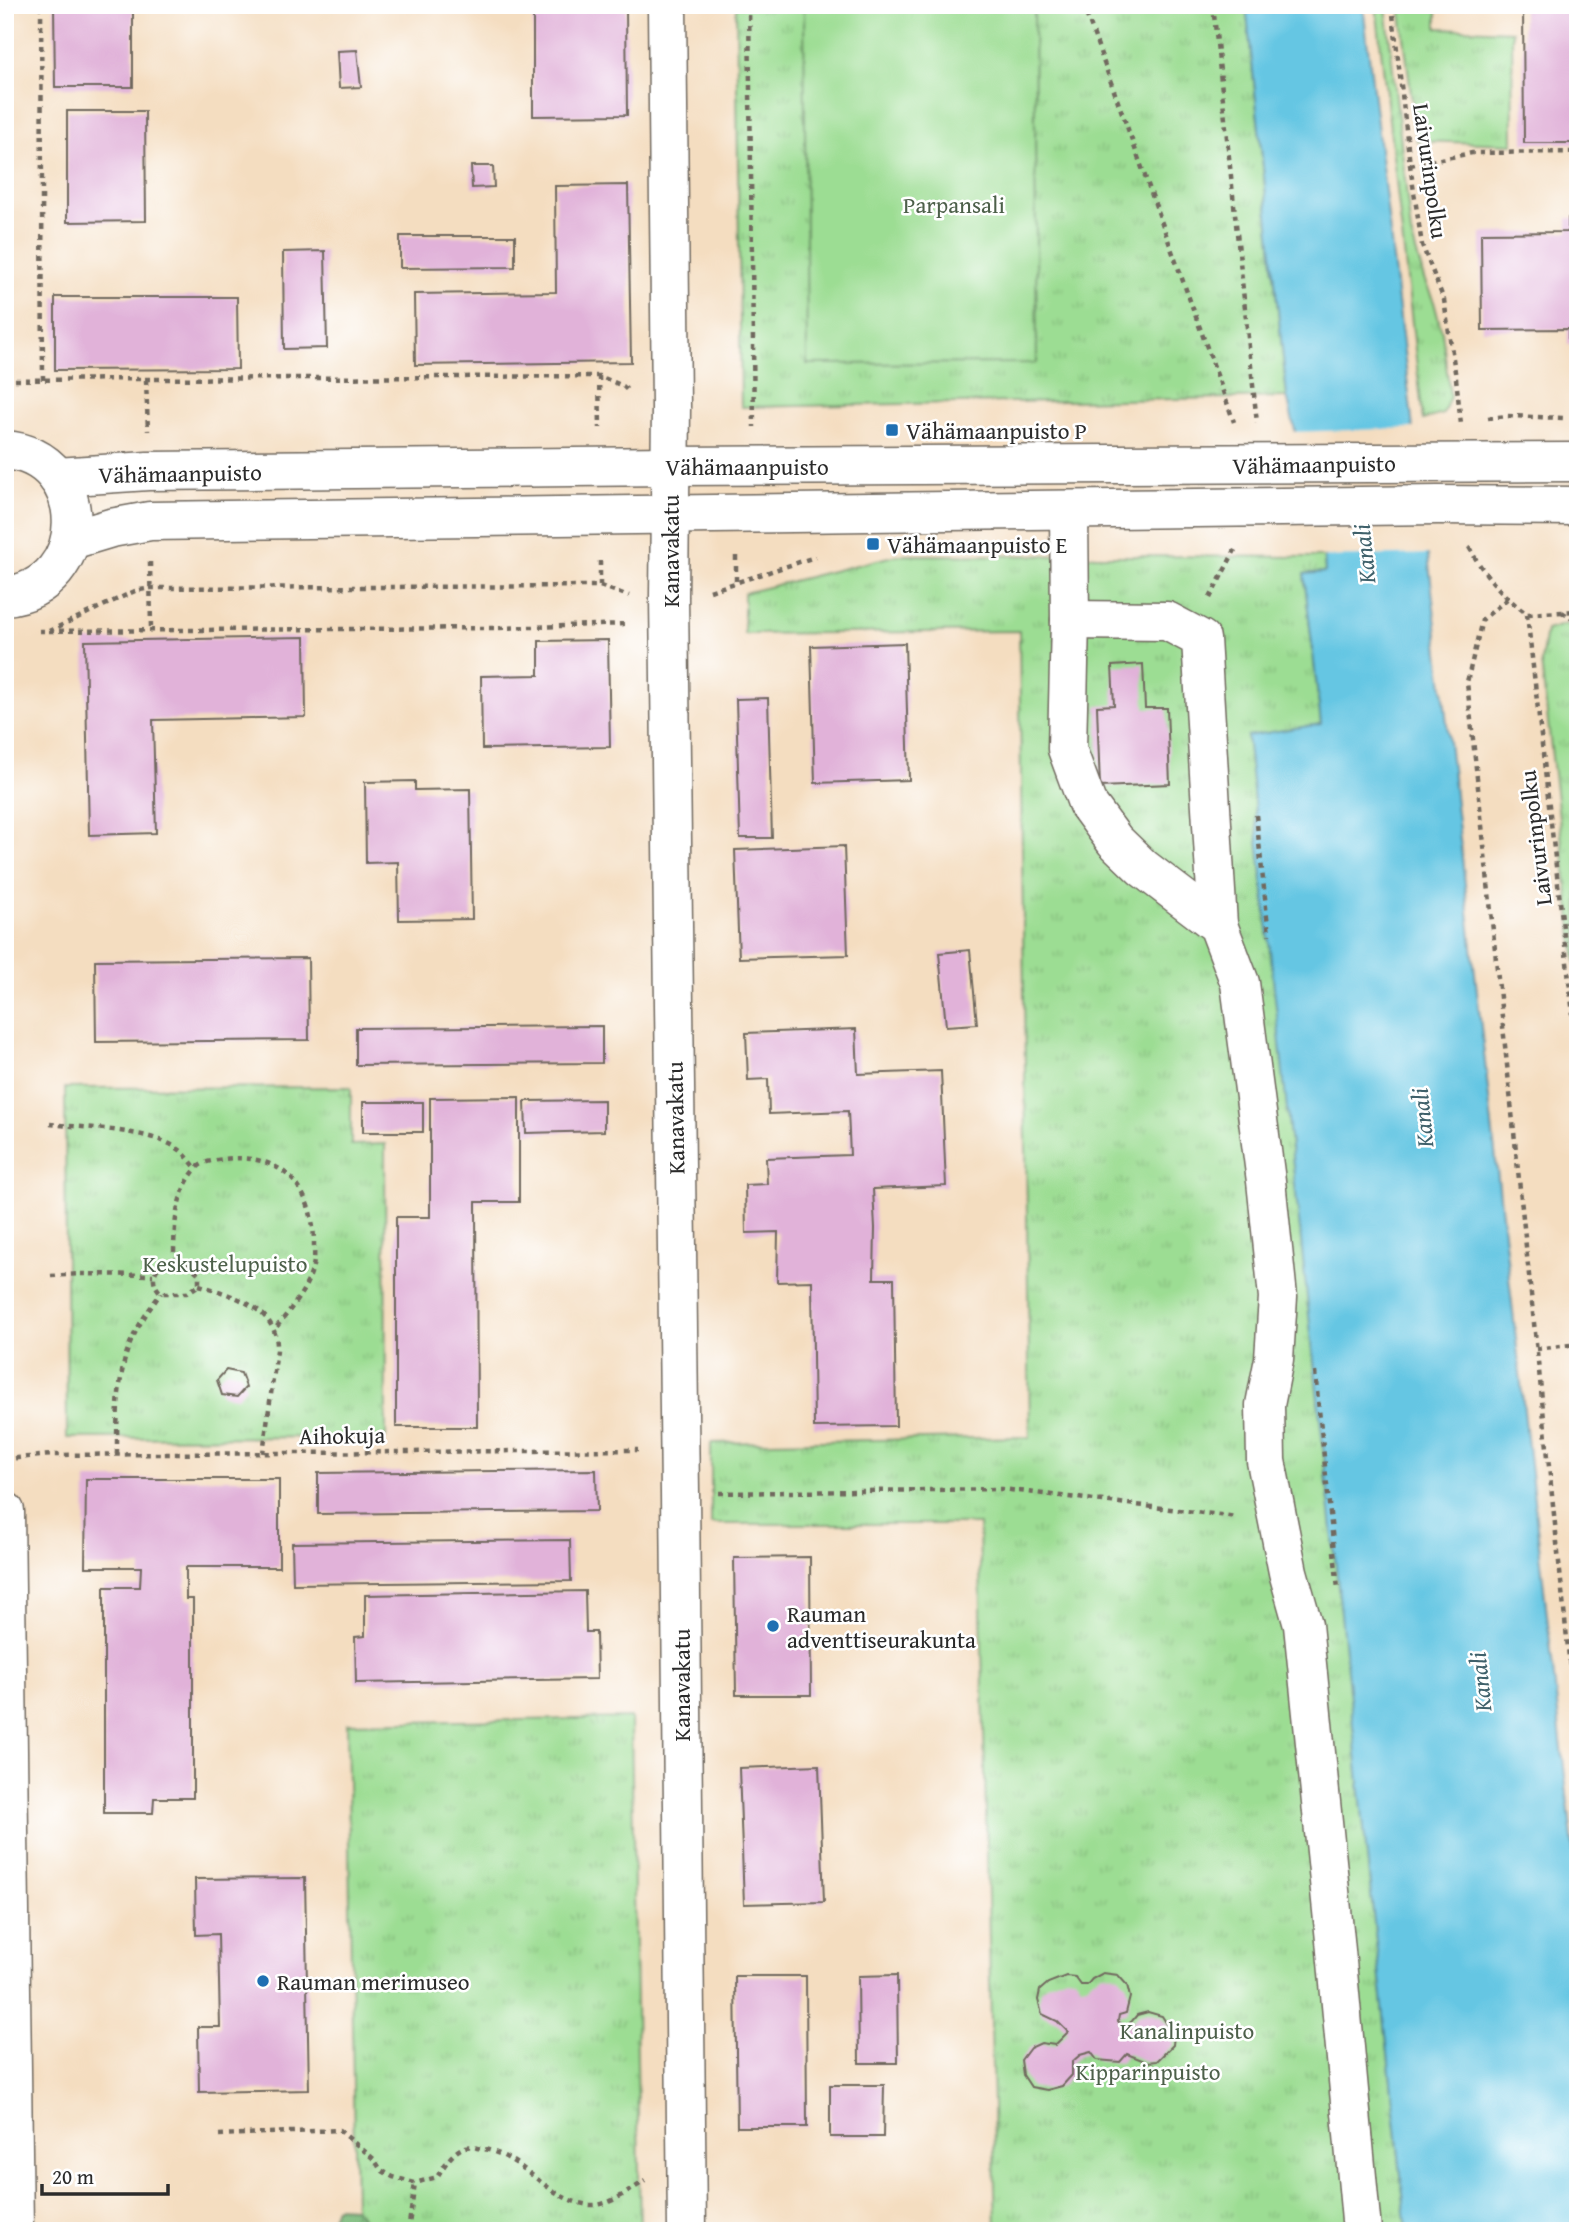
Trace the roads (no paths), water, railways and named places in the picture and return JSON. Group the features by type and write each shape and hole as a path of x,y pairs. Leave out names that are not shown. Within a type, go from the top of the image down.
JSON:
{"main road":[{"name":"Kanavakatu","path":"667,5 671,466 669,597 687,2231"},
{"path":"5,450 24,453 36,459 57,477 66,491 73,524 71,540 56,570 44,582 29,590 5,596"},
{"name":"Vähämaanpuisto","path":"57,477 148,471 1578,462"},
{"name":"Vähämaanpuisto","path":"71,540 111,528 149,521 669,513 1578,506"},
{"path":"1069,510 1067,749 1087,803 1115,841 1143,867 1218,925"},
{"path":"1070,620 1167,621 1202,639 1218,925 1240,983 1278,1297 1274,1359 1265,1405 1266,1461 1276,1522 1303,1625 1362,2231"},
{"path":"5,1511 14,2231"}],"water":[{"name":"Kanali","path":"1246,5 1363,5 1430,572 1578,1892 1578,2231 1407,2231 1247,736 1321,724 1304,574 1325,572 1324,557 1287,396"}],"place":[{"name":"Vähämaanpuisto P","path":"892,430"},
{"name":"Vähämaanpuisto E","path":"873,544"},
{"name":"Rauman adventtiseurakunta","path":"773,1626"},
{"name":"Rauman merimuseo","path":"263,1981"}],"park label":[{"name":"Parpansali","path":"954,204"},
{"name":"Keskustelupuisto","path":"225,1263"},
{"name":"Kanalinpuisto","path":"1187,2030"},
{"name":"Kipparinpuisto","path":"1148,2071"}]}
